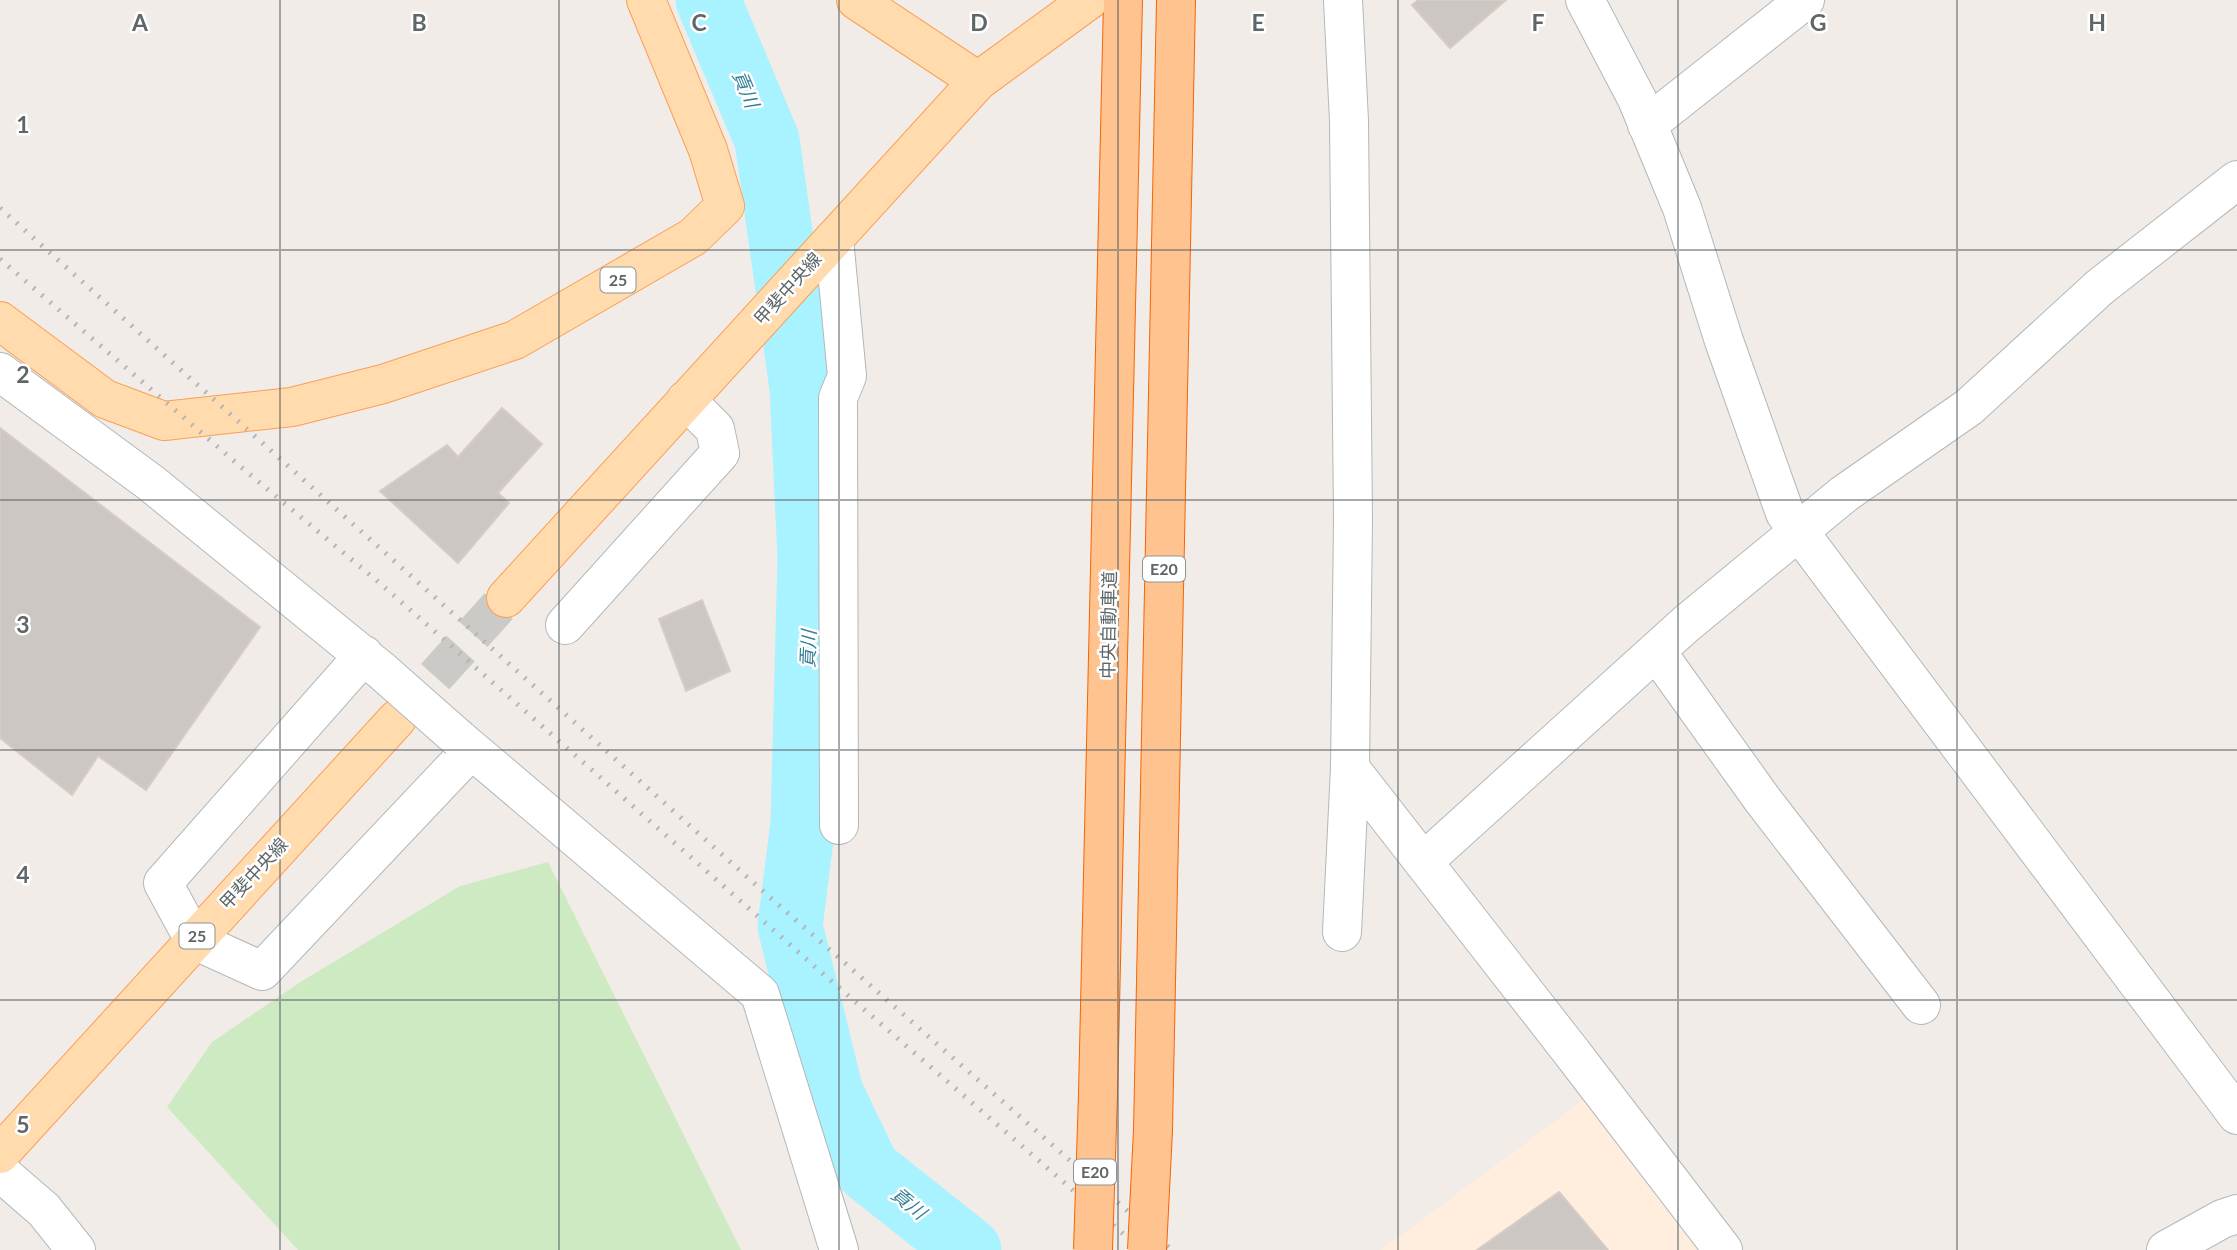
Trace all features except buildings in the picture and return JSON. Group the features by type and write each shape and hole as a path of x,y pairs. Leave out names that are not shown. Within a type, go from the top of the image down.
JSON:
{"highway":[{"name":"E20","path":"1147,1250 1153,1130 1176,4"},
{"name":"中央自動車道","path":"1093,1250 1123,19"}],"main road":[{"name":"25","path":"0,321 105,398 164,421 292,407 383,384 515,340 693,237 725,206 708,150 646,0"},
{"path":"856,0 978,81"},
{"name":"甲斐中央線","path":"506,598 978,81 1088,0"},
{"name":"甲斐中央線","path":"0,1154 397,719"}],"street":[{"path":"1342,932 1350,768 1353,479 1349,121 1343,0"},
{"path":"1585,0 1637,99 1682,208 1724,341 1785,513 2237,1115"},
{"path":"1647,125 1805,0"},
{"path":"1423,862 1656,651 1799,531 1844,494 1969,407 2100,287 2237,180"},
{"path":"833,240 847,376 838,398 839,825"},
{"path":"0,372 151,483 373,663 465,745 760,994 839,1250"},
{"path":"565,625 720,453 715,429 692,394"},
{"path":"1656,651 1762,799 1921,1005"},
{"path":"373,663 163,883 194,940 262,971 465,745"},
{"path":"1350,768 1723,1250"},
{"path":"0,1172 44,1210 76,1250"},
{"path":"2166,1250 2222,1219 2237,1214"}],"shaded area":[{"path":"1585,1099 1698,1250 1381,1250"}],"green space":[{"path":"548,862 741,1250 298,1250 167,1107 212,1042 302,981 460,886"}],"waterway":[{"name":"貢川","path":"708,0 767,140 802,388 810,558 803,823 790,926 831,1093 868,1170 969,1250"}],"tunnel":[{"path":"397,719 506,598"}],"railway":[{"path":"0,208 765,893 1172,1250"},
{"path":"0,259 382,585 821,972 1142,1250"}]}
